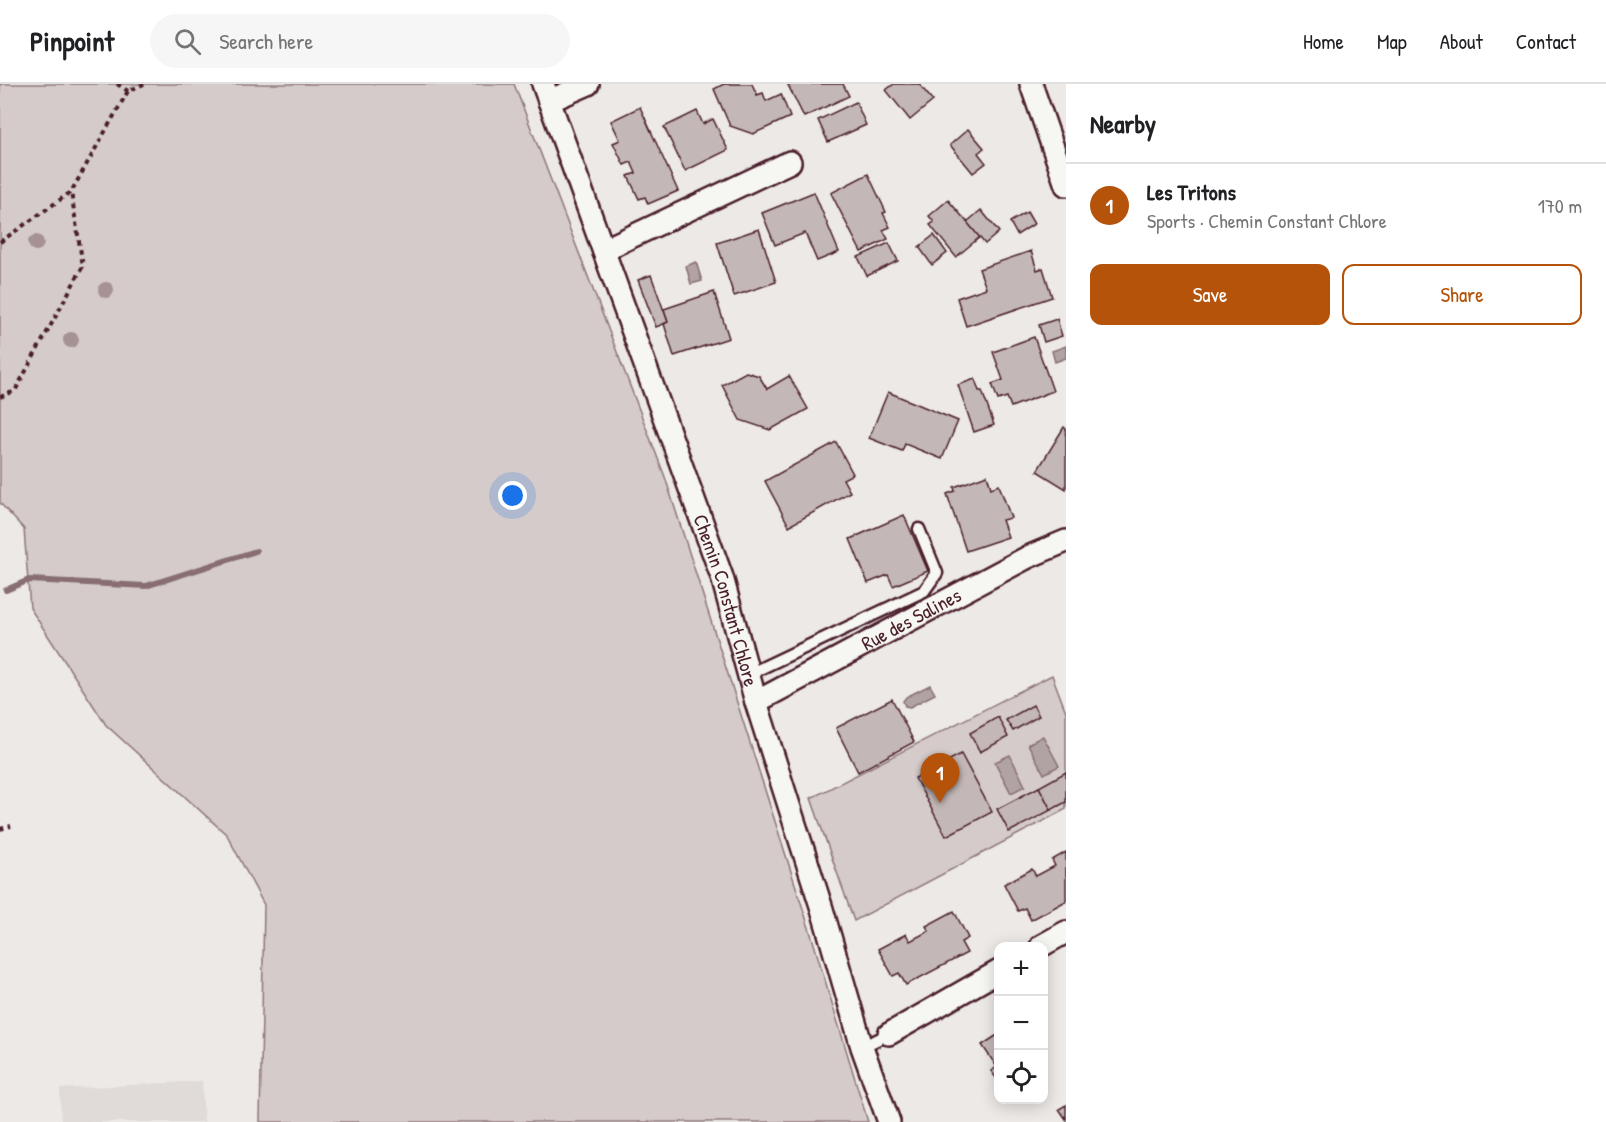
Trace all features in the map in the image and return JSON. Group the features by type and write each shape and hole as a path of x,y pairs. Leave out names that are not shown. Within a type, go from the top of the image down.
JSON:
{"street":[{"path":"546,93 588,84"},
{"path":"1031,84 1066,185"},
{"name":"Chemin Constant Chlore","path":"546,93 722,577 756,702 822,909 862,1047 889,1122"},
{"path":"604,252 790,162"},
{"name":"Rue des Salines","path":"756,702 1028,557 1066,542"},
{"path":"1048,942 1066,932"},
{"path":"889,1034 994,974"}],"lane":[{"path":"749,675 924,591 938,573 919,529"},
{"path":"862,1047 889,1034"}],"path":[{"path":"117,84 128,91"},
{"path":"0,242 71,192 128,91 144,84"},
{"path":"0,397 15,391 83,266 71,192"},
{"path":"0,829 11,826"}],"shaded area":[{"path":"0,84 514,84 665,477 811,934 868,1122 260,1122 264,905 227,835 106,725 30,608 24,529 0,503"},
{"path":"696,262 702,281 691,284 686,266"},
{"path":"1066,346 1066,358 1055,362 1052,351"},
{"path":"1052,675 1066,712 1066,809 854,921 811,798"},
{"path":"930,685 935,694 910,707 905,706 903,701 906,697"},
{"path":"1043,736 1059,766 1044,774 1028,744"},
{"path":"1010,755 1025,786 1011,793 995,762"},
{"path":"202,1081 204,1122 61,1122 60,1089"}],"building":[{"path":"724,84 752,84 757,95 763,93 766,101 781,94 790,117 753,134 730,126 714,89"},
{"path":"843,84 849,96 804,117 788,85"},
{"path":"894,84 919,84 933,101 910,120 886,90"},
{"path":"856,102 866,125 828,142 818,120"},
{"path":"640,107 678,191 648,204 645,197 639,199 628,176 636,173 631,162 624,165 613,143 620,140 611,121"},
{"path":"697,111 703,124 713,119 728,150 685,171 664,127"},
{"path":"968,129 984,148 978,153 986,163 973,173 950,145"},
{"path":"868,174 886,212 883,213 890,227 883,230 888,239 861,252 831,193"},
{"path":"814,192 839,252 817,261 805,233 775,245 762,213"},
{"path":"948,200 980,237 956,257 930,225 934,222 929,216"},
{"path":"981,210 999,232 985,244 967,222"},
{"path":"1027,212 1034,224 1017,235 1010,222"},
{"path":"759,229 776,282 734,296 717,243"},
{"path":"934,235 947,253 932,265 919,247"},
{"path":"889,243 898,261 867,276 858,257"},
{"path":"1031,251 1037,270 1043,268 1052,297 966,326 957,298 986,288 979,269"},
{"path":"651,275 668,322 656,327 638,280"},
{"path":"714,292 729,338 674,356 664,324 668,322 664,309"},
{"path":"1057,319 1062,336 1044,342 1039,325"},
{"path":"1034,337 1053,391 1011,407 1007,397 998,400 992,384 1003,380 993,352"},
{"path":"746,372 759,376 767,389 789,376 808,409 770,430 740,420 722,385"},
{"path":"975,379 979,391 982,391 994,425 974,432 958,385"},
{"path":"888,392 958,421 942,459 905,444 902,451 869,438"},
{"path":"1064,427 1066,429 1066,489 1037,471"},
{"path":"836,442 853,474 843,479 850,492 789,526 765,481"},
{"path":"987,475 991,488 999,485 1011,518 1002,520 1008,537 966,551 947,494 955,491 954,487"},
{"path":"904,515 928,571 893,586 888,575 868,583 850,539"},
{"path":"892,699 914,742 858,772 836,728"},
{"path":"1033,705 1039,716 1013,731 1006,720"},
{"path":"998,717 1008,737 980,752 970,733"},
{"path":"961,754 992,812 946,836 915,778"},
{"path":"1066,772 1066,802 1051,810 1039,787"},
{"path":"1039,787 1051,810 1009,832 997,809"},
{"path":"1066,852 1066,901 1031,920 1025,908 1018,911 1004,884 1032,869 1036,876 1055,866 1052,860"},
{"path":"954,911 968,938 961,942 967,953 906,985 899,973 893,976 878,949 906,934 910,941 929,931 926,926"},
{"path":"994,1037 994,1063 982,1045"},
{"path":"1066,1105 1066,1119 1059,1109"}],"waterway":[{"path":"6,590 29,580 146,586 256,551"}],"place":[{"name":"Les Tritons","path":"940,803"}]}
